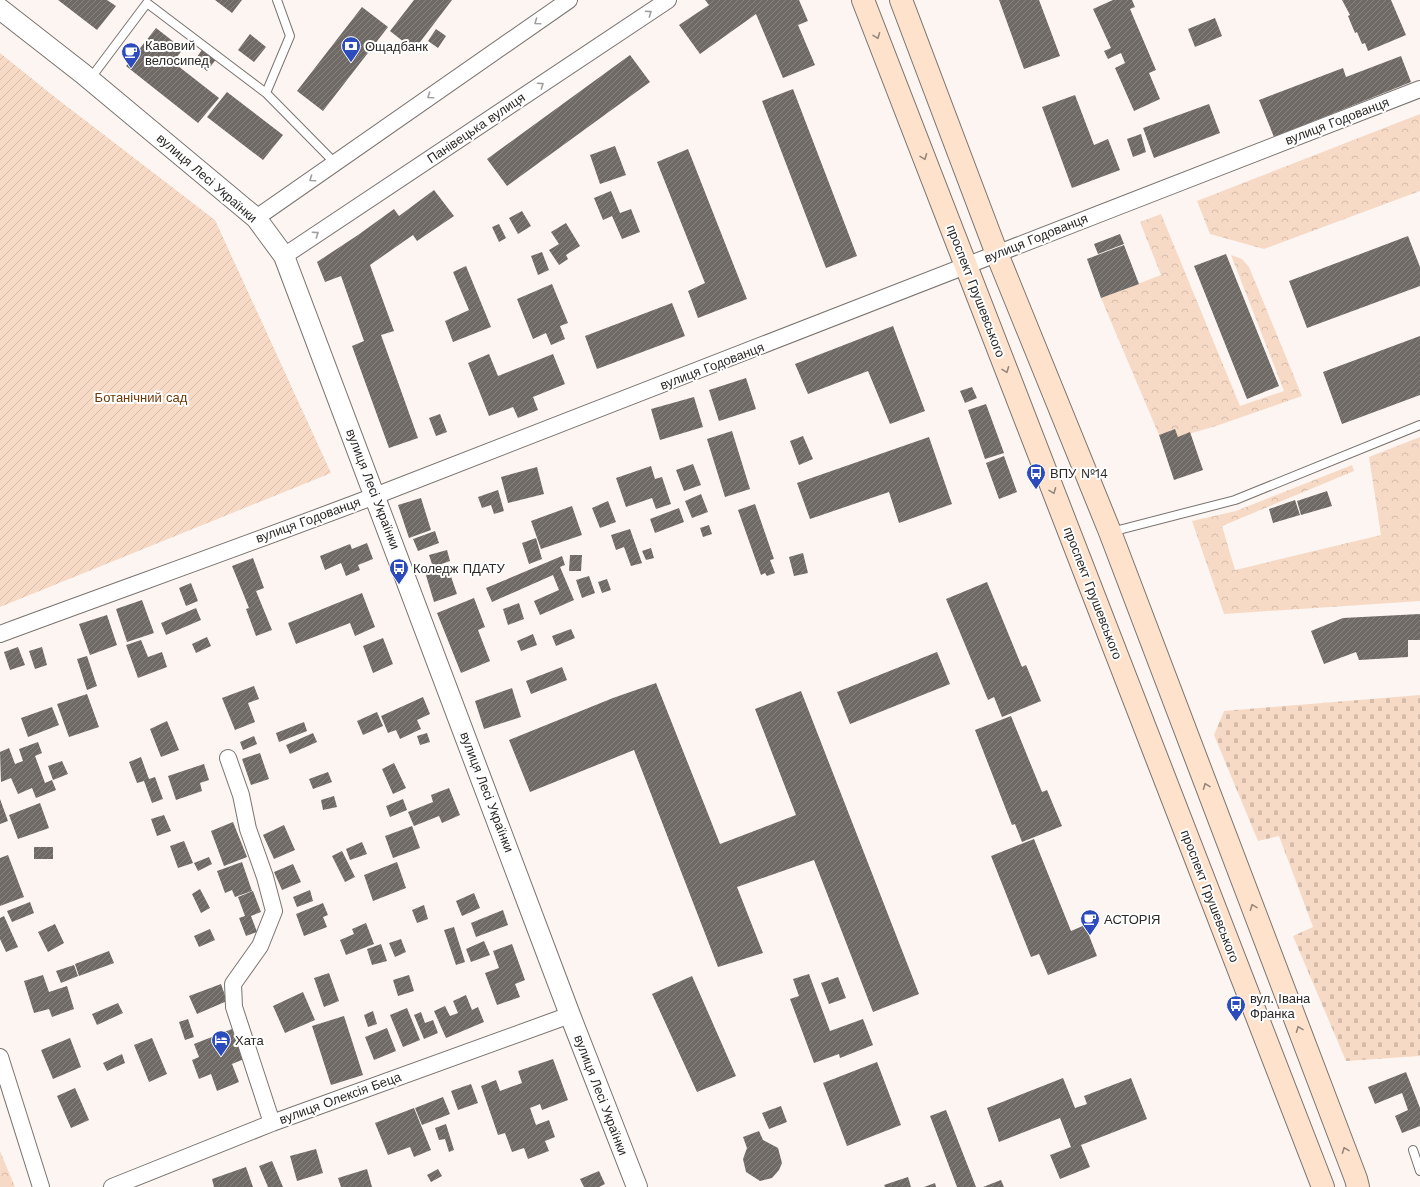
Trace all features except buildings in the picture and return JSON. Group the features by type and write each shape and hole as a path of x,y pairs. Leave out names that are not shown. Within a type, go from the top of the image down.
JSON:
{"main road":[{"name":"проспект Грушевського","path":"862,0 1323,1187"},
{"path":"901,0 998,254 1110,532 1356,1178 1358,1187"}],"street":[{"path":"256,218 569,0"},
{"name":"Панівецька вулиця","path":"284,256 668,0"},
{"name":"вулиця Лесі Українки","path":"0,9 90,79 256,218 284,256 376,496 570,1014 637,1187"},
{"name":"вулиця Годованця","path":"0,634 376,496 1420,89"},
{"path":"228,758 241,795 248,829 265,877 274,912 260,946 233,984 234,1007 272,1123"},
{"name":"вулиця Олексія Беца","path":"112,1187 272,1123 570,1014"},
{"path":"0,1057 41,1187"}],"lane":[{"path":"266,93 290,36 277,0"},
{"path":"90,79 145,2 266,93 335,163"},
{"path":"1110,532 1235,500 1420,424"},
{"path":"1413,1150 1420,1171"}],"green space":[{"name":"Ботанічний сад","path":"0,53 215,220 331,473 0,607"},
{"path":"1420,114 1420,191 1264,249 1210,234 1197,201"},
{"path":"1161,214 1240,406 1284,391 1231,255 1242,259 1249,267 1302,396 1216,426 1178,437 1175,429 1159,435 1101,298 1161,275 1140,222"},
{"path":"1420,437 1420,601 1224,614 1192,521 1236,511 1352,465 1354,471 1222,526 1235,570 1381,535 1369,457"},
{"path":"1420,695 1420,1056 1346,1061 1293,936 1313,927 1279,836 1258,841 1214,735 1224,711"},
{"path":"0,1151 15,1187 0,1187"}],"place":[{"name":"Ощадбанк","path":"351,63"},
{"name":"Кавовий велосипед","path":"131,69"},
{"name":"ВПУ №14","path":"1036,490"},
{"name":"Коледж ПДАТУ","path":"399,585"},
{"name":"АСТОРІЯ","path":"1090,936"},
{"name":"вул. Івана Франка","path":"1236,1022"},
{"name":"Хата","path":"221,1057"}]}
